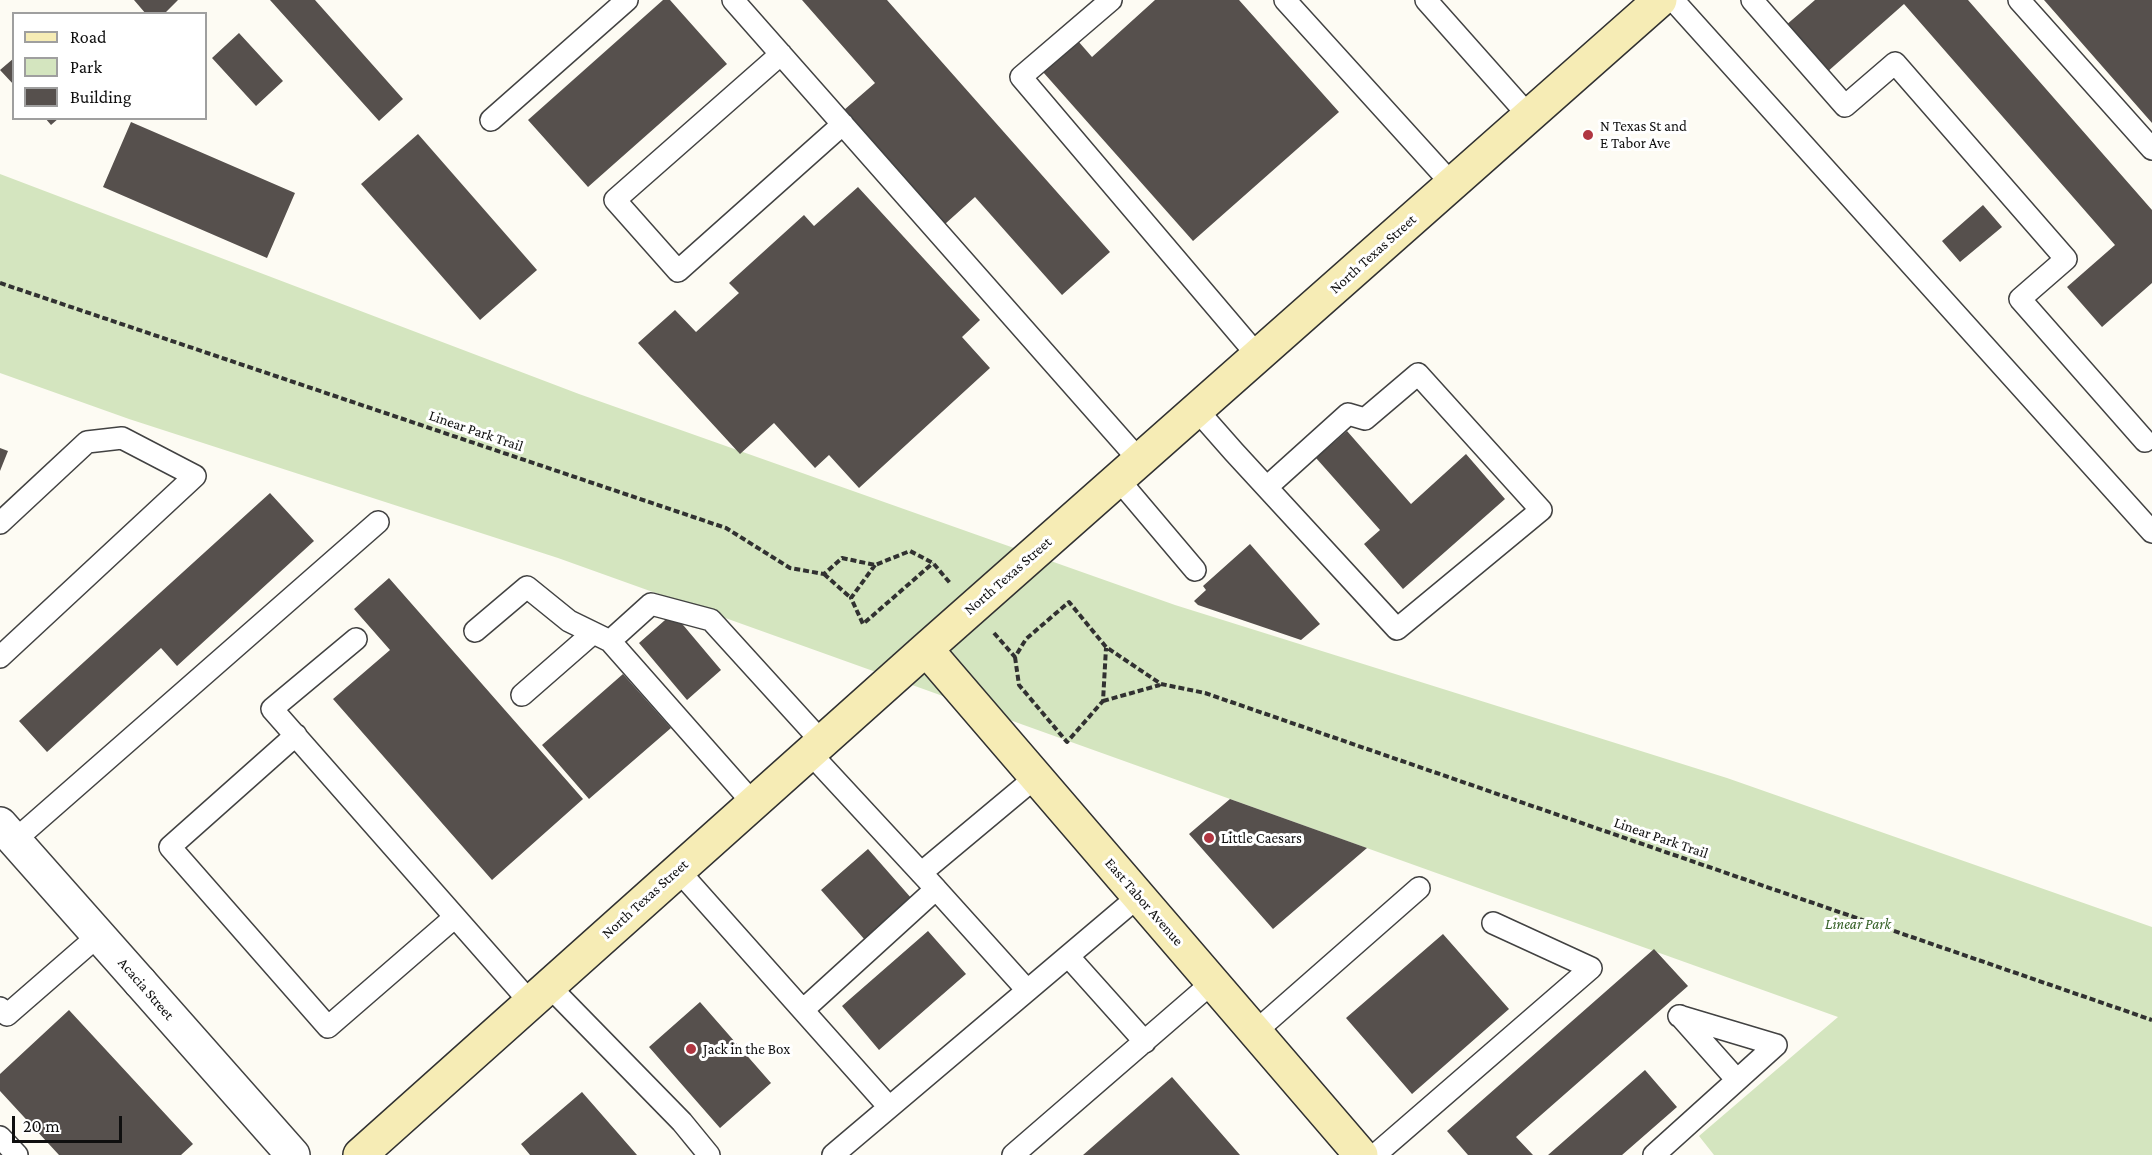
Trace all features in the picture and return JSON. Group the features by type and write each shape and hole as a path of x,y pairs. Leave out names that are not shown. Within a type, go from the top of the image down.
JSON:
{"main road":[{"name":"North Texas Street","path":"360,1155 972,608 1659,0"},
{"name":"East Tabor Avenue","path":"926,649 1361,1155"}],"street":[{"name":"Acacia Street","path":"7,832 293,1155"}],"lane":[{"path":"491,120 627,0"},
{"path":"733,0 843,124 1129,470 1196,570"},
{"path":"1111,0 1021,77 1258,356"},
{"path":"1285,0 1452,184"},
{"path":"1426,0 1529,116"},
{"path":"1673,0 2152,532"},
{"path":"1752,0 1845,106 1895,63 2066,259 2020,299 2145,441"},
{"path":"2019,0 2152,149"},
{"path":"781,54 615,200 678,271 843,124"},
{"path":"1197,410 1267,487 1397,629 1541,510 1418,374 1365,419 1348,414 1267,487"},
{"path":"0,523 87,442 122,438 195,476 0,657"},
{"path":"7,832 378,522"},
{"path":"475,631 527,587 569,621 602,637 753,803"},
{"path":"522,695 651,604 711,620 921,873 1028,990"},
{"path":"356,639 272,709 455,917 682,1122 709,1155"},
{"path":"296,735 170,847 328,1027 455,917"},
{"path":"921,873 1036,777"},
{"path":"678,870 889,1107"},
{"path":"1255,1032 1419,888"},
{"path":"803,1010 936,889"},
{"path":"833,1155 1139,896"},
{"path":"1376,1155 1591,968 1493,923"},
{"path":"2,1015 99,935"},
{"path":"1068,956 1144,1042"},
{"path":"1013,1155 1213,982"},
{"path":"1654,1155 1737,1080"},
{"path":"0,1137 17,1155"}],"path":[{"name":"Linear Park Trail","path":"0,283 726,528 790,568 824,574"},
{"path":"851,598 875,565 910,551 933,564 1015,657 1019,684 1067,742 1103,701 1106,647"},
{"path":"875,565 842,558 824,574 851,598 863,624 933,564"},
{"name":"Linear Park Trail","path":"1015,657 1026,639 1069,603 1106,647 1161,684 1205,693 2152,1020"},
{"name":"Linear Park Trail","path":"1103,701 1161,684"}],"green space":[{"name":"Linear Park","path":"0,174 579,394 1175,605 1727,778 2152,927 2152,1155 1714,1155 1699,1136 1838,1017 558,558 129,419 0,373"}],"building":[{"path":"134,0 178,0 166,12 144,12"},
{"path":"270,0 315,0 403,99 379,121"},
{"path":"663,0 670,0 727,64 588,187 528,120"},
{"path":"802,0 887,0 1110,252 1062,295 975,197 945,224 844,110 875,83"},
{"path":"1155,0 1239,0 1339,112 1193,241 1043,72 1078,41 1092,57"},
{"path":"1815,0 1968,0 2152,210 2152,283 2102,327 2067,287 2115,245 1904,4 1826,73 1785,26"},
{"path":"2044,0 2152,0 2152,123"},
{"path":"239,33 283,81 256,106 212,58"},
{"path":"12,60 12,83 0,70"},
{"path":"47,120 57,120 51,125"},
{"path":"131,122 295,193 267,258 103,187"},
{"path":"418,134 537,270 480,320 361,184"},
{"path":"858,187 980,320 962,337 990,368 859,488 829,455 815,468 774,423 740,454 638,343 675,310 696,332 739,293 729,283 804,215 814,226"},
{"path":"1983,205 2002,227 1960,262 1942,241"},
{"path":"1347,431 1411,504 1466,454 1505,499 1403,589 1364,544 1380,530 1316,458"},
{"path":"0,448 8,451 0,471"},
{"path":"270,493 314,541 177,666 161,648 47,752 19,721"},
{"path":"1250,544 1320,624 1301,640 1198,605 1194,601 1206,590 1203,586"},
{"path":"389,578 583,799 492,880 333,699 390,650 354,609"},
{"path":"673,613 721,670 687,700 639,643"},
{"path":"623,674 671,728 589,799 542,745"},
{"path":"1230,799 1367,848 1273,929 1189,834"},
{"path":"868,849 912,899 865,940 821,890"},
{"path":"928,931 966,974 879,1050 842,1006"},
{"path":"1443,934 1509,1009 1412,1094 1346,1018"},
{"path":"1654,949 1688,986 1516,1137 1533,1155 1468,1155 1447,1131"},
{"path":"700,1002 771,1083 720,1128 649,1047"},
{"path":"69,1010 193,1144 181,1155 59,1155 0,1091 0,1074"},
{"path":"1645,1070 1677,1107 1622,1155 1548,1155"},
{"path":"1172,1077 1240,1155 1083,1155"},
{"path":"582,1092 637,1155 530,1155 521,1144"}],"place":[{"name":"N Texas St and E Tabor Ave","path":"1588,135"},
{"name":"Little Caesars","path":"1209,838"},
{"name":"Jack in the Box","path":"691,1049"}]}
